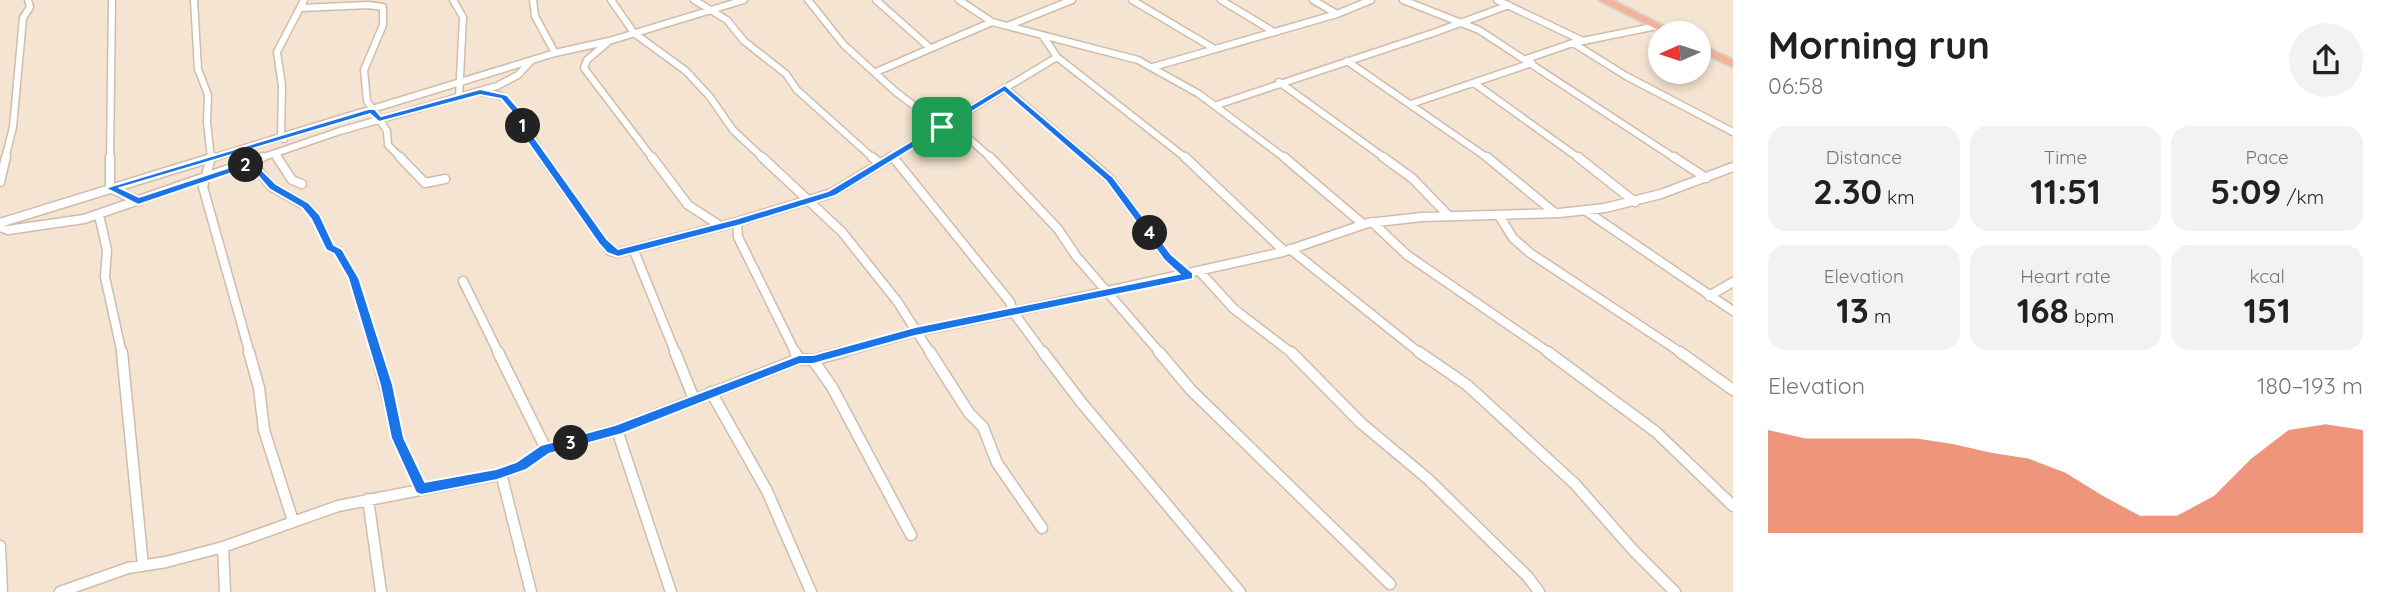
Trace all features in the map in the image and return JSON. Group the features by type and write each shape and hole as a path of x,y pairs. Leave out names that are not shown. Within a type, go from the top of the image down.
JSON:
{"highway":[{"path":"1604,0 1648,22"},
{"path":"1616,0 1659,21"},
{"path":"1712,48 1733,58"},
{"path":"1712,54 1733,64"}],"street":[{"path":"0,182 13,127 23,18 30,7 29,0"},
{"path":"110,188 112,0"},
{"path":"194,0 198,69 208,95 211,159 203,179 208,211 214,220 217,243 223,255 259,388 264,430 293,521"},
{"path":"453,0 463,17 459,97"},
{"path":"533,0 535,16 555,53"},
{"path":"611,0 634,33 686,71 710,97 733,130 842,232 885,286 969,413 983,427 997,463 1042,528"},
{"path":"694,0 727,20 744,40 786,74 797,90 821,113 878,163"},
{"path":"0,225 110,188 372,111 459,82 744,0"},
{"path":"808,0 838,39 906,101 942,127"},
{"path":"876,0 930,48"},
{"path":"959,0 992,22 1138,60 1217,105 1407,255 1531,339 1656,432 1733,506"},
{"path":"1051,0 1059,5"},
{"path":"1008,25 1025,21 1072,0"},
{"path":"1132,0 1213,48"},
{"path":"1222,0 1274,32"},
{"path":"1313,0 1337,14"},
{"path":"1153,67 1337,14 1371,0"},
{"path":"1403,0 1464,23 1529,61 1592,106 1706,178"},
{"path":"1497,0 1583,41"},
{"path":"293,148 282,137 282,86 277,52 302,4 368,3 383,7 385,11 378,39 364,70 367,101 387,131 388,145 421,180 425,183 445,179"},
{"path":"1217,105 1279,82 1464,23 1509,5"},
{"path":"1629,30 1635,15"},
{"path":"1025,21 1030,31"},
{"path":"876,72 992,22"},
{"path":"1411,104 1474,83 1573,43 1648,27"},
{"path":"1042,36 1058,57 1202,171 1215,188 1287,250 1420,353 1467,385 1575,484 1633,550 1675,592"},
{"path":"609,41 587,60 584,68 688,205 719,225"},
{"path":"1573,43 1626,76 1733,132"},
{"path":"480,92 504,97 516,111 534,145 611,251 618,253 737,222 846,187 878,163 1058,57"},
{"path":"0,225 18,228 99,215 379,119 480,92 508,81 522,72 531,61"},
{"path":"1347,61 1492,162 1555,212"},
{"path":"1279,82 1412,178 1449,216"},
{"path":"1474,83 1560,143 1635,202"},
{"path":"1005,88 1110,179 1167,257 1189,276"},
{"path":"950,122 977,143 1058,229 1076,256 1110,292 1191,390 1390,584"},
{"path":"275,155 292,180 302,184"},
{"path":"892,156 1010,303 1013,312 1081,402 1240,592"},
{"path":"252,163 272,187 306,206 316,217 330,247 338,252 354,278 386,385 398,438 421,489"},
{"path":"61,592 82,589 128,568 223,547 293,521 368,499 501,473 521,466 546,449 617,430 799,359 813,360 915,332 1189,276 1287,250 1324,235 1368,223 1449,216 1500,217 1586,211 1635,202 1733,167"},
{"path":"110,188 138,201"},
{"path":"1586,211 1733,311"},
{"path":"99,215 107,250 104,277 122,349 143,566"},
{"path":"1500,217 1513,238 1530,253 1682,353 1733,390"},
{"path":"737,222 738,237 799,359"},
{"path":"634,250 694,399"},
{"path":"1201,273 1234,309 1289,350 1361,423 1428,479 1528,577 1539,592"},
{"path":"463,281 546,449"},
{"path":"1709,296 1733,282"},
{"path":"813,360 832,387 911,535"},
{"path":"711,392 767,491 811,592"},
{"path":"617,430 671,592"},
{"path":"501,473 531,592"},
{"path":"368,499 381,592"},
{"path":"0,546 2,592"},
{"path":"223,547 225,592"}],"shaded area":[{"path":"0,0 1733,0 1733,592 0,592"}],"route":[{"path":"1005,88 1110,179 1167,257 1189,276 915,332 813,360 799,359 617,430 546,449 521,466 497,475 421,489 398,438 386,385 354,278 338,252 330,247 316,217 306,206 272,187 252,163 138,201 110,188 372,111 379,119 480,92 504,97 516,111 527,134 562,186 603,242 611,251 618,253 737,222 832,193 942,127 1005,88"}]}
